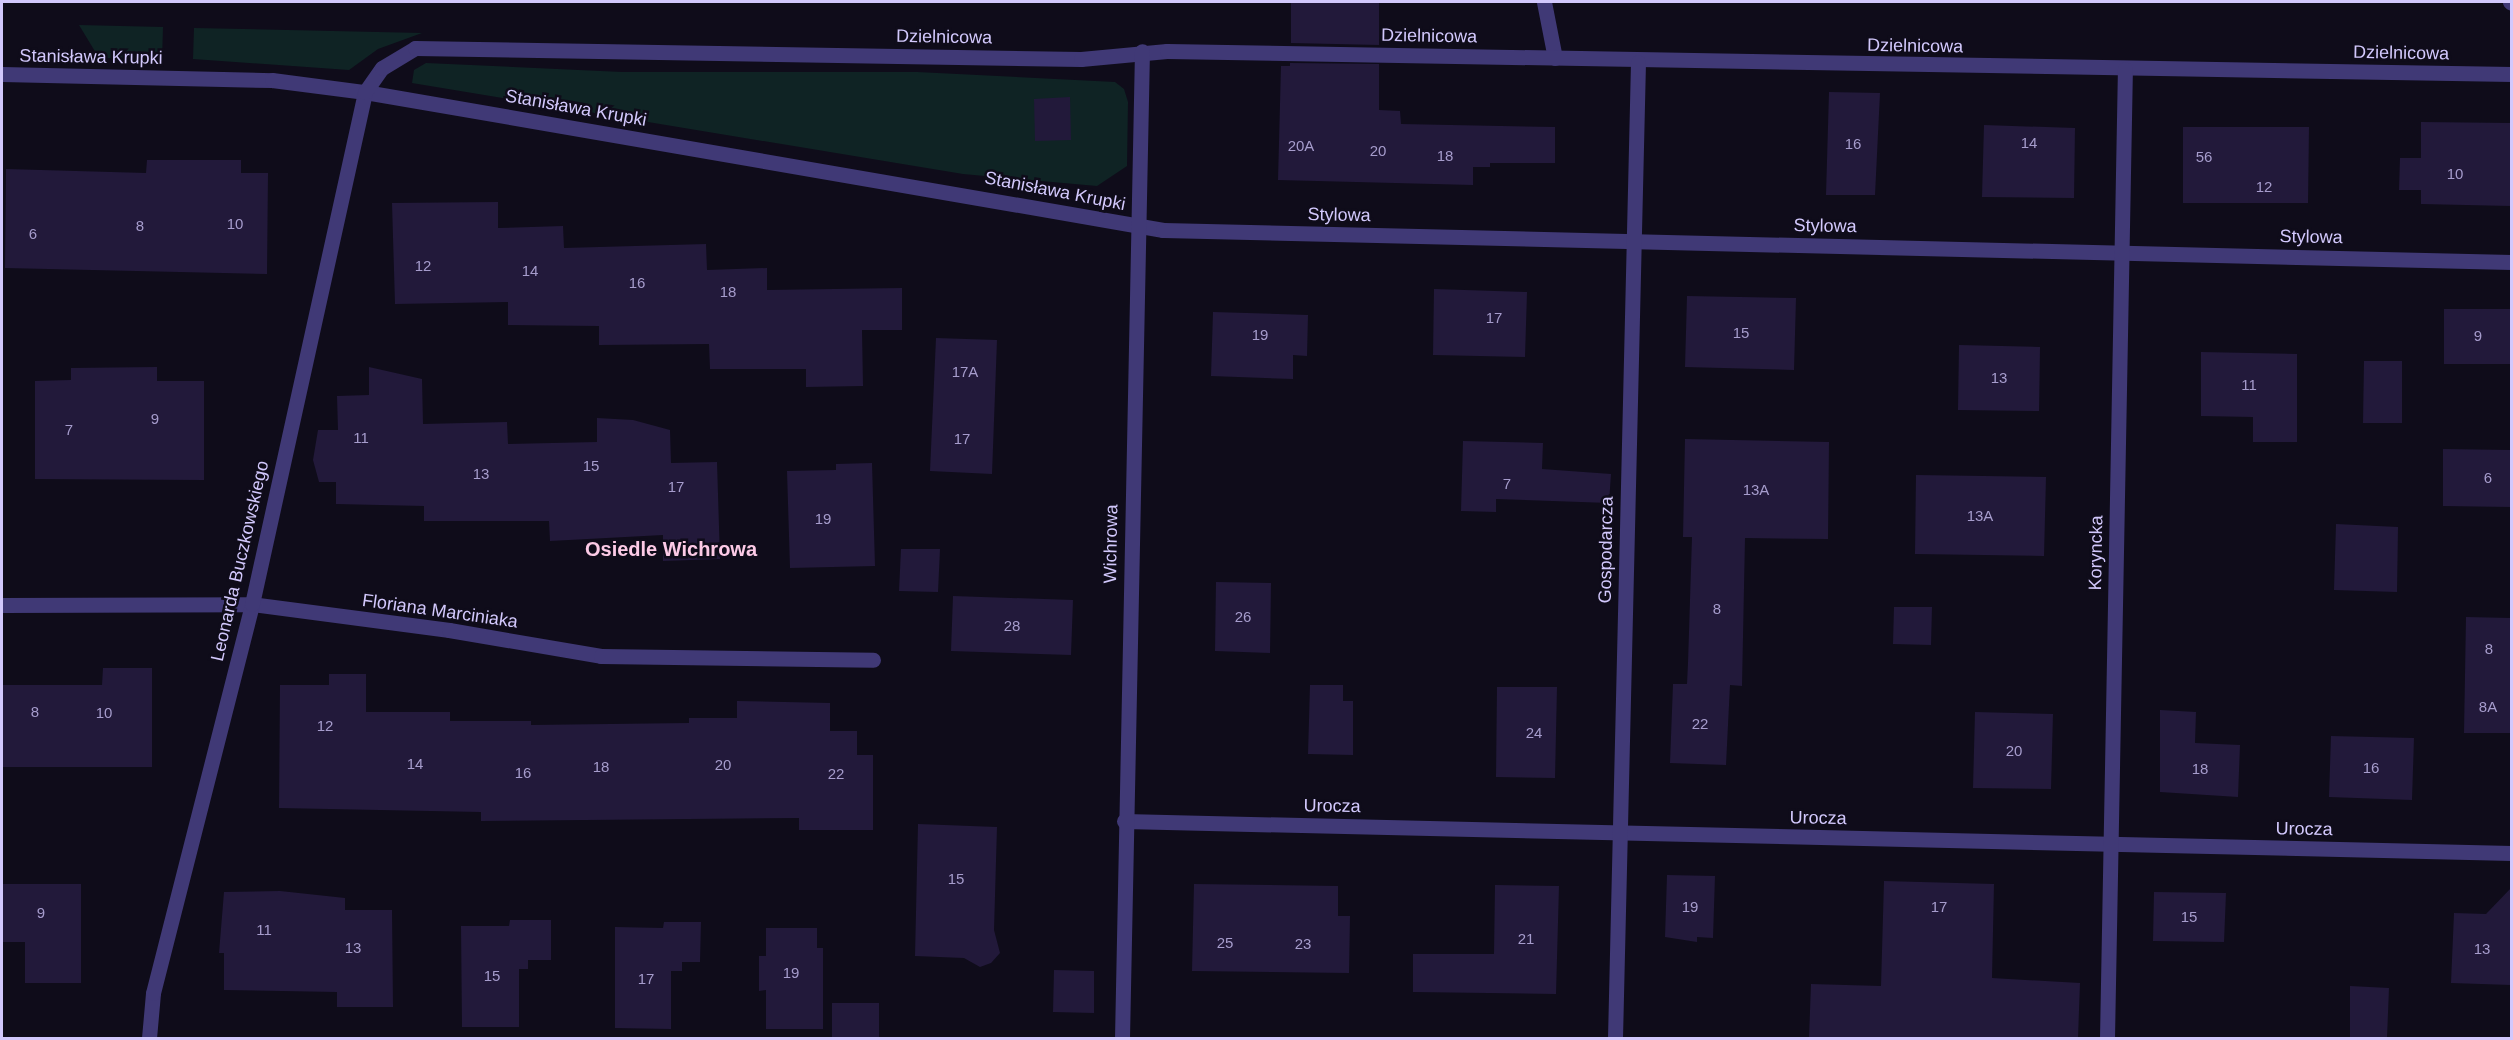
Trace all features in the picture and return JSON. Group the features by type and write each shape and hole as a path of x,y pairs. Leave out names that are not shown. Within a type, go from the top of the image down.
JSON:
{"street":[{"path":"1544,2 1555,58"},
{"name":"Dzielnicowa","path":"365,92 382,68 415,48 1080,59 1142,51 1555,58 1638,62 2511,74"},
{"name":"Wichrowa","path":"1122,1038 1124,821 1142,51"},
{"name":"Gospodarcza","path":"1615,1038 1638,62"},
{"name":"Koryncka","path":"2107,1038 2108,844 2125,69"},
{"name":"Stanisława Krupki","path":"2,74 272,80 365,92 1062,211 1138,227"},
{"name":"Leonarda Buczkowskiego","path":"149,1038 153,993 252,604 365,92"},
{"name":"Stylowa","path":"1138,227 1634,242 2511,262"},
{"name":"Floriana Marciniaka","path":"2,605 252,604 449,630 601,656 873,660"},
{"name":"Urocza","path":"1124,821 2511,853"}],"green space":[{"path":"79,25 163,27 162,59 99,58"},
{"path":"194,28 422,33 378,49 349,70 193,59"},
{"path":"426,63 622,72 917,72 1115,82 1124,89 1128,102 1127,166 1097,186 963,174 412,83 414,70"}],"building":[{"path":"1291,2 1379,2 1379,45 1291,43"},
{"path":"1290,63 1379,64 1379,110 1400,111 1401,124 1555,127 1555,163 1490,163 1490,167 1473,167 1473,185 1278,180 1281,66 1290,66"},
{"path":"1829,92 1880,93 1875,195 1826,195"},
{"path":"1070,97 1071,140 1035,141 1034,99"},
{"path":"2421,122 2511,123 2511,206 2421,204 2421,190 2399,190 2400,158 2421,158"},
{"path":"1984,125 2075,128 2074,198 1982,197"},
{"path":"2183,127 2309,127 2308,203 2183,203"},
{"path":"147,160 241,160 241,173 268,173 267,274 5,268 6,169 146,173"},
{"path":"498,202 498,228 563,226 564,248 706,244 707,270 767,268 767,290 902,288 902,330 862,330 863,386 806,387 806,369 710,369 709,344 599,345 599,326 508,325 508,302 395,304 392,203"},
{"path":"1434,289 1527,292 1525,357 1433,355"},
{"path":"1687,296 1796,298 1794,370 1685,367"},
{"path":"2444,309 2511,309 2511,364 2444,364"},
{"path":"1213,312 1308,315 1307,356 1293,355 1293,379 1211,376"},
{"path":"936,338 997,340 992,474 930,471"},
{"path":"1959,345 2040,347 2039,411 1958,410"},
{"path":"2201,352 2297,354 2297,442 2253,442 2253,417 2201,416"},
{"path":"2364,361 2402,361 2402,423 2363,423"},
{"path":"157,367 157,381 204,381 204,480 35,479 35,381 71,380 71,368"},
{"path":"369,367 422,379 423,424 507,422 508,444 597,442 597,418 633,420 670,430 671,463 717,462 720,559 663,561 663,535 550,541 549,521 424,521 424,506 336,504 336,482 319,482 313,460 318,430 338,430 337,396 369,395"},
{"path":"1685,439 1829,442 1828,539 1745,538 1742,686 1730,685 1726,765 1670,763 1673,684 1687,684 1688,663 1692,537 1683,537"},
{"path":"1463,441 1543,443 1542,469 1611,474 1609,503 1496,499 1496,512 1461,511"},
{"path":"2443,449 2511,450 2511,507 2443,506"},
{"path":"872,463 875,566 790,568 787,471 836,470 836,464"},
{"path":"1916,475 2046,477 2044,556 1915,554"},
{"path":"2336,524 2398,527 2397,592 2334,590"},
{"path":"901,549 940,549 938,592 899,591"},
{"path":"1216,582 1271,583 1270,653 1215,651"},
{"path":"953,596 1073,600 1071,655 951,651"},
{"path":"1894,607 1932,607 1931,645 1893,644"},
{"path":"2466,617 2511,618 2511,733 2464,733"},
{"path":"103,668 152,668 152,767 2,767 2,685 102,685"},
{"path":"329,674 366,674 366,712 450,712 450,721 531,721 531,725 689,723 689,718 737,718 737,701 830,703 830,731 857,731 857,755 873,755 873,830 799,830 799,818 481,821 481,812 279,808 280,685 329,685"},
{"path":"1310,685 1343,685 1343,701 1353,701 1353,755 1308,754"},
{"path":"1497,687 1557,687 1555,778 1496,777"},
{"path":"2160,710 2196,712 2195,743 2240,745 2238,797 2160,792"},
{"path":"1975,712 2053,714 2051,789 1973,788"},
{"path":"2331,736 2414,738 2412,800 2329,797"},
{"path":"918,824 997,827 994,930 1000,953 991,963 980,967 964,958 915,956"},
{"path":"1667,875 1715,876 1713,938 1697,937 1697,942 1665,937"},
{"path":"1884,881 1994,884 1992,978 2080,983 2078,1038 1809,1038 1811,984 1881,986"},
{"path":"2,884 81,884 81,983 25,983 25,942 2,942"},
{"path":"1194,884 1338,886 1338,916 1350,916 1349,973 1192,971"},
{"path":"1495,885 1559,886 1556,994 1413,992 1413,954 1494,954"},
{"path":"2511,888 2511,985 2451,983 2454,913 2486,914"},
{"path":"280,891 345,898 345,910 392,910 393,1007 337,1007 337,992 224,990 224,953 219,953 224,892"},
{"path":"2154,892 2226,893 2224,942 2153,941"},
{"path":"510,920 551,920 551,960 528,960 528,969 519,969 519,1027 462,1027 461,926 509,926"},
{"path":"664,922 701,922 700,962 682,962 682,971 671,971 671,1029 615,1028 615,927 663,928"},
{"path":"766,928 817,928 817,948 823,948 823,1029 766,1029 766,990 759,991 759,956 766,956"},
{"path":"1054,970 1094,971 1094,1013 1053,1012"},
{"path":"2350,986 2389,988 2387,1038 2350,1038"},
{"path":"832,1003 879,1003 879,1038 832,1038"}],"district":[{"name":"Osiedle Wichrowa","path":"671,549"}]}
